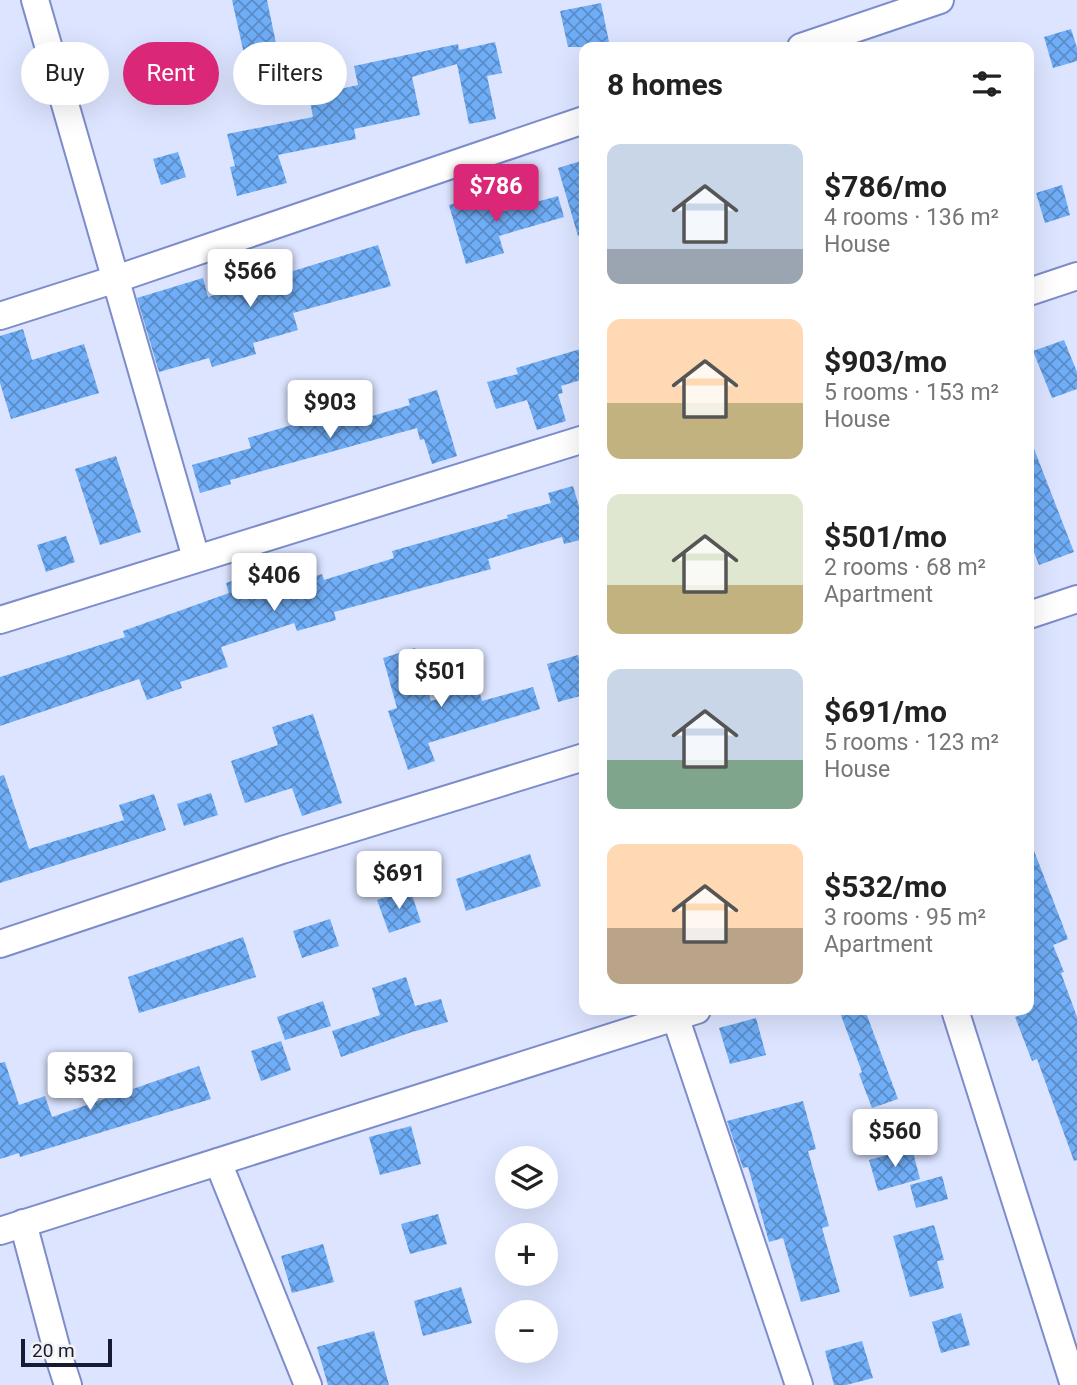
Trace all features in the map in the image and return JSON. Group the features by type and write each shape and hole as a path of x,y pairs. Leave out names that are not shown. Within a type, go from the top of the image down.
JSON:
{"street":[{"path":"35,0 196,558"},
{"path":"816,42 940,0"},
{"path":"0,316 579,122"},
{"path":"1034,290 1077,276"},
{"path":"0,620 579,441"},
{"path":"1034,613 1077,599"},
{"path":"0,944 282,850 579,759"},
{"path":"68,1385 12,1227 680,1015"},
{"path":"687,1015 799,1385"},
{"path":"957,1015 1074,1385"},
{"path":"218,1162 308,1385"}],"building":[{"path":"232,0 267,0 276,42 241,42"},
{"path":"601,3 609,42 579,42 579,47 568,47 560,11"},
{"path":"1071,29 1077,48 1077,61 1053,68 1044,37"},
{"path":"495,42 502,73 487,76 496,119 469,124 457,64 412,77 420,115 354,129 356,139 278,155 287,183 237,196 230,167 235,166 227,134 313,117 311,105 347,105 347,87 358,85 354,66 458,44 459,50"},
{"path":"178,152 186,177 161,185 153,159"},
{"path":"579,162 579,236 578,236 558,168"},
{"path":"1062,185 1070,215 1045,223 1036,193"},
{"path":"487,194 493,214 558,196 564,217 499,236 504,253 466,264 449,205"},
{"path":"378,245 391,286 293,313 298,330 253,343 256,354 212,367 209,358 159,372 137,298 203,278 208,297"},
{"path":"23,329 32,360 84,344 99,393 11,419 0,383 0,336"},
{"path":"1064,340 1077,372 1077,389 1052,398 1034,351"},
{"path":"579,349 579,381 561,386 563,393 558,394 566,421 537,430 527,400 496,409 487,382 518,374 516,368"},
{"path":"437,390 457,456 432,464 424,439 420,440 417,428 230,480 231,484 200,493 192,465 251,448 248,438 305,421 302,412 334,403 341,425 410,405 408,399"},
{"path":"1034,449 1074,552 1039,565 1034,552"},
{"path":"116,456 141,532 100,545 75,469"},
{"path":"573,486 579,506 579,540 564,544 562,537 488,559 491,569 334,612 336,620 297,631 294,623 221,647 228,667 180,682 182,688 147,700 139,679 0,726 0,677 125,637 123,631 229,593 226,583 260,572 266,591 322,574 324,580 394,558 392,551 551,503 548,493"},
{"path":"66,536 75,562 46,572 37,545"},
{"path":"415,648 431,701 478,687 482,701 533,687 540,709 428,743 435,761 408,770 388,711 397,708 383,658"},
{"path":"578,655 579,696 558,702 547,664"},
{"path":"313,714 342,803 302,816 292,788 245,803 231,761 278,745 272,727"},
{"path":"4,775 29,849 124,820 119,805 154,794 166,830 0,883 0,776"},
{"path":"211,793 218,815 184,826 177,804"},
{"path":"1034,851 1068,939 1053,945 1077,1017 1077,1160 1074,1161 1037,1059 1032,1061 1015,1017 1034,1015"},
{"path":"530,854 541,886 466,911 456,879"},
{"path":"410,889 421,922 389,933 377,900"},
{"path":"330,919 339,946 302,958 293,931"},
{"path":"243,937 256,977 139,1013 128,977"},
{"path":"406,977 415,1006 441,999 448,1022 341,1057 332,1031 380,1015 372,988"},
{"path":"323,1001 331,1026 285,1040 277,1017"},
{"path":"841,1015 867,1015 898,1099 872,1108 859,1074 862,1072"},
{"path":"756,1018 766,1055 730,1064 719,1028"},
{"path":"281,1041 291,1070 261,1081 251,1051"},
{"path":"5,1062 19,1105 45,1096 52,1117 199,1066 211,1099 20,1157 19,1153 0,1159 0,1063"},
{"path":"803,1101 816,1149 808,1151 829,1226 822,1228 840,1292 801,1302 783,1238 769,1242 748,1167 743,1168 727,1121"},
{"path":"411,1126 421,1164 380,1175 369,1137"},
{"path":"912,1148 920,1179 878,1191 869,1160"},
{"path":"942,1176 948,1199 916,1208 910,1185"},
{"path":"438,1214 447,1244 410,1254 401,1224"},
{"path":"934,1225 944,1260 937,1261 944,1288 910,1297 893,1236"},
{"path":"323,1244 334,1282 292,1293 281,1256"},
{"path":"461,1287 472,1323 423,1336 414,1301"},
{"path":"961,1313 970,1345 941,1353 932,1322"},
{"path":"374,1331 389,1385 328,1385 317,1347"},
{"path":"862,1341 873,1378 846,1385 834,1385 825,1351"}]}
